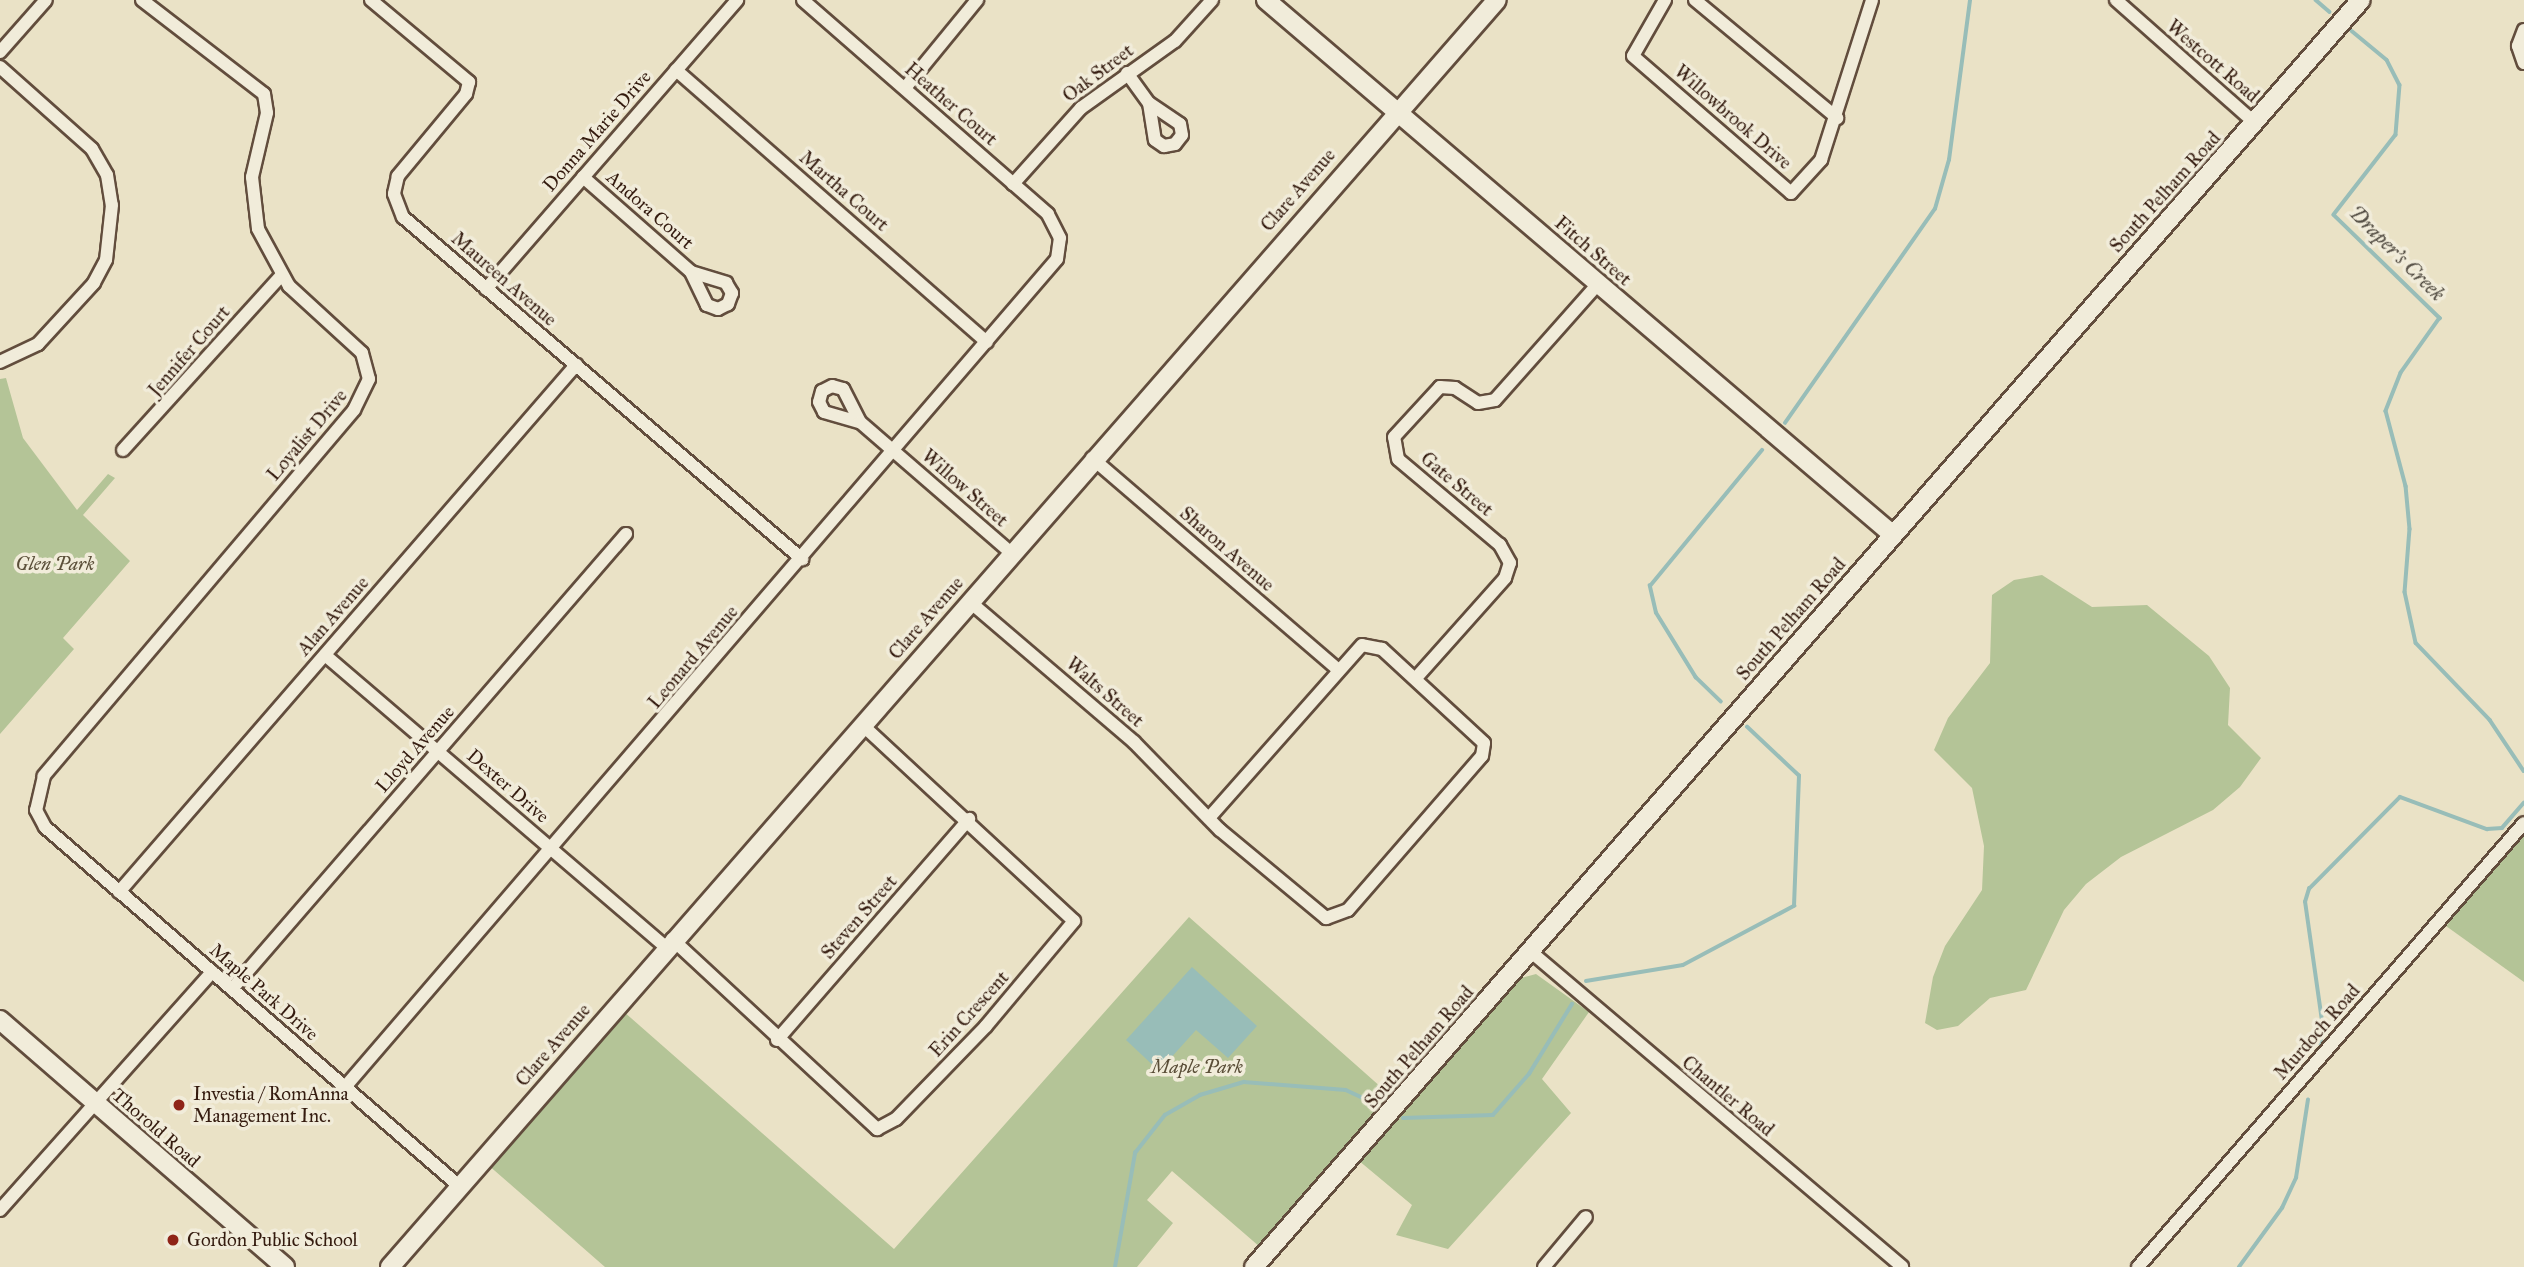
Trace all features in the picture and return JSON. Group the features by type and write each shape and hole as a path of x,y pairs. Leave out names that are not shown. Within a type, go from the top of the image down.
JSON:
{"street":[{"path":"0,52 46,0"},
{"name":"Loyalist Drive","path":"46,827 36,803 44,776 366,393 369,372 362,353 281,276 263,241 253,204 255,152 267,108 264,94 142,0"},
{"name":"Maureen Avenue","path":"371,0 468,80 466,94 401,170 394,194 403,217 802,559"},
{"name":"Donna Marie Drive","path":"486,289 737,0"},
{"name":"Heather Court","path":"803,0 1053,219 1060,245"},
{"path":"905,88 977,0"},
{"name":"Oak Street","path":"1013,184 1081,108 1175,41 1212,0"},
{"name":"Fitch Street","path":"1266,0 1892,534"},
{"name":"Clare Avenue","path":"390,1267 458,1185 1092,458 1497,0"},
{"name":"Willowbrook Drive","path":"1665,0 1633,56 1791,193 1821,160 1837,118 1872,0"},
{"path":"1695,0 1837,118"},
{"name":"Westcott Road","path":"2116,0 2255,122"},
{"name":"South Pelham Road","path":"1254,1267 2361,0"},
{"path":"2524,30 2518,46 2524,63"},
{"path":"0,66 92,149 107,175 112,205 106,260 94,283 38,344 0,362"},
{"name":"Martha Court","path":"676,69 988,342"},
{"path":"1127,73 1149,103"},
{"name":"Andora Court","path":"583,177 691,272"},
{"name":"Leonard Avenue","path":"345,1087 554,851 1054,265 1060,245"},
{"name":"Jennifer Court","path":"123,450 281,276"},
{"name":"Gate Street","path":"1416,678 1505,578 1510,563 1500,545 1398,459 1388,447 1396,433 1443,382 1478,403 1495,400 1598,284"},
{"name":"Alan Avenue","path":"119,892 576,365"},
{"name":"Willow Street","path":"860,422 1010,552"},
{"name":"Sharon Avenue","path":"1092,458 1337,669"},
{"name":"Lloyd Avenue","path":"232,989 626,534"},
{"name":"Walts Street","path":"969,601 1141,749 1209,818 1328,923 1348,910 1489,746 1480,734 1368,639 1337,669 1209,818"},
{"name":"Dexter Drive","path":"325,654 554,851 669,943"},
{"name":"Erin Crescent","path":"669,943 877,1129 896,1119 986,1026 1074,921 969,820 862,724"},
{"name":"Steven Street","path":"777,1040 969,820"},
{"name":"Murdoch Road","path":"2138,1267 2524,823"},
{"name":"Maple Park Drive","path":"46,827 458,1185"},
{"name":"Chantler Road","path":"1530,951 1902,1267"},
{"path":"0,1210 212,972"},
{"name":"Thorold Road","path":"0,1020 285,1267"},
{"path":"1544,1267 1587,1216"}],"green space":[{"name":"Glen Park","path":"6,378 23,438 77,510 108,474 115,478 83,515 130,561 63,638 74,649 0,734 0,379"},
{"path":"2042,575 2092,607 2147,605 2209,656 2230,688 2228,725 2261,758 2240,787 2213,810 2121,857 2086,884 2064,910 2026,990 1990,998 1958,1026 1937,1030 1925,1023 1933,977 1945,946 1982,890 1984,846 1972,788 1934,750 1948,718 1990,663 1992,595 2014,580"},
{"path":"2524,834 2524,982 2446,926"},
{"name":"Maple Park","path":"1189,917 1391,1096 1260,1247 1172,1171 1147,1200 1173,1223 1137,1267 605,1267 487,1164 623,1011 894,1249"},
{"path":"1536,974 1589,1012 1542,1079 1571,1113 1448,1249 1396,1235 1412,1205 1358,1160 1518,979"}],"water":[{"path":"1192,967 1257,1026 1228,1058 1196,1030 1159,1071 1126,1040"}],"waterway":[{"name":"Draper's Creek","path":"1785,423 1935,209 1949,160 1970,0"},
{"path":"2316,0 2330,12"},
{"name":"Draper's Creek","path":"2352,31 2387,60 2400,85 2396,135 2334,215 2440,318 2401,373 2386,411 2406,486 2410,529 2405,592 2416,643 2490,720 2524,771"},
{"path":"1721,702 1696,678 1656,613 1650,586 1762,450"},
{"name":"Draper's Creek","path":"1586,981 1683,965 1794,906 1799,776 1747,727"},
{"name":"Draper's Creek","path":"2320,1044 2323,1028 2305,902 2309,889 2400,797 2487,829 2502,828 2524,803"},
{"name":"Draper's Creek","path":"1403,1118 1493,1115 1529,1074 1572,1004"},
{"name":"Draper's Creek","path":"1115,1267 1135,1153 1165,1115 1200,1095 1244,1082 1346,1090 1376,1104"},
{"name":"Draper's Creek","path":"2239,1267 2282,1208 2296,1178 2308,1100"}],"place":[{"name":"Investia / RomAnna Management Inc.","path":"179,1105"},
{"name":"Gordon Public School","path":"173,1240"}]}
